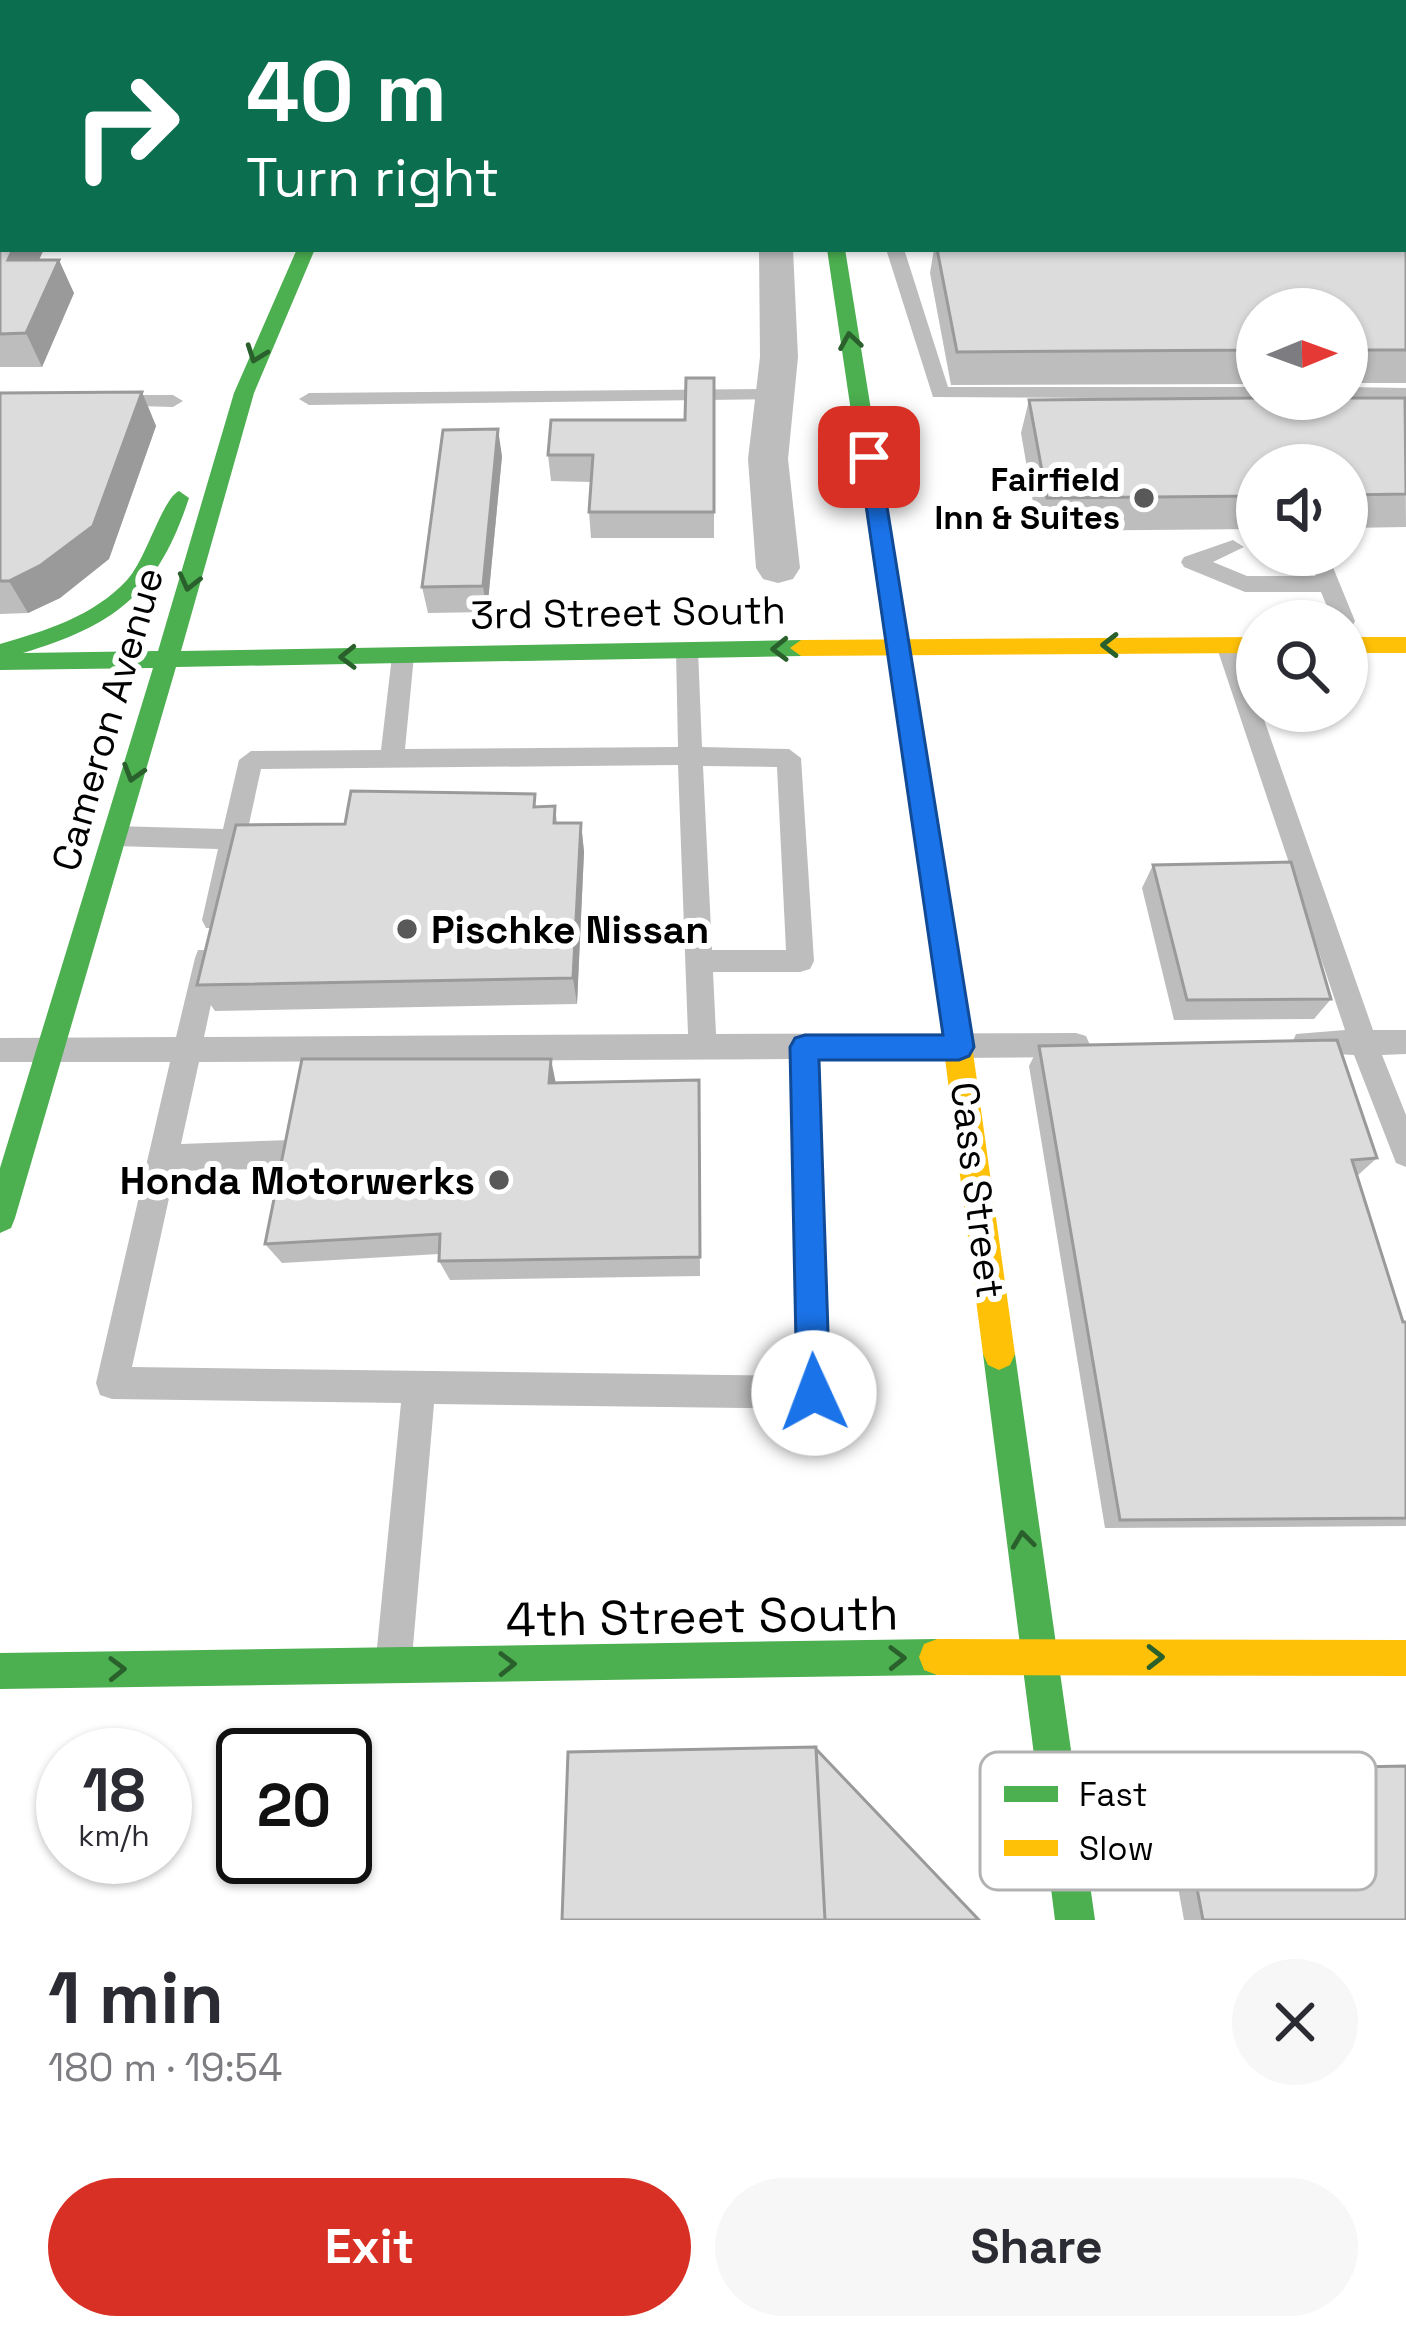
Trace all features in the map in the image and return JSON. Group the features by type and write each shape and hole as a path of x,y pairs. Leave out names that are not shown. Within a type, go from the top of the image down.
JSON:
{"main road":[{"name":"Cameron Avenue","path":"0,1218 258,346 304,252"},
{"name":"Cass Street","path":"836,252 959,1047 1051,1752"},
{"path":"0,652 60,633 134,587 161,554 181,491"},
{"path":"1368,638 1406,645"},
{"name":"3rd Street South","path":"0,662 897,646 1236,645"},
{"name":"4th Street South","path":"0,1671 1038,1656 1406,1658"},
{"name":"Cass Street","path":"1071,1890 1075,1920"}],"street":[{"path":"776,252 777,395 768,459 778,568"}],"lane":[{"path":"897,252 940,393 1236,393"},
{"path":"1368,393 1406,394"},
{"path":"309,399 777,395"},
{"path":"86,401 172,401"},
{"path":"1233,548 1192,562 1245,584 1330,584"},
{"path":"1327,576 1336,600"},
{"path":"1227,645 1363,1042 1406,1153"},
{"path":"686,650 703,1048"},
{"path":"392,760 403,656"},
{"path":"700,962 800,962 789,758 251,760 230,839 191,1048 112,1383 814,1393 805,1047"},
{"path":"114,836 230,839"},
{"path":"1271,1043 1406,1042"},
{"path":"0,1049 1109,1045"},
{"path":"165,1158 290,1154"},
{"path":"394,1665 419,1387"}],"building":[{"path":"0,252 12,252 8,260 59,260 26,333 0,334"},
{"path":"938,252 1406,252 1406,350 1368,350 1368,288 1236,288 1236,350 957,352"},
{"path":"686,378 714,378 714,512 589,512 593,455 548,455 551,420 685,420"},
{"path":"142,392 93,526 41,565 0,581 0,393"},
{"path":"1368,398 1405,398 1406,494 1368,495 1368,444 1236,444 1236,496 1047,498 1029,400 1236,399 1236,420 1368,420"},
{"path":"498,429 483,586 422,587 443,430"},
{"name":"Pischke Nissan","path":"351,791 535,794 534,807 555,806 554,823 581,823 573,978 197,985 236,825 345,824"},
{"path":"1291,862 1331,999 1187,1000 1153,865"},
{"path":"1337,1040 1377,1158 1352,1160 1406,1322 1406,1518 1120,1520 1039,1046"},
{"name":"Honda Motorwerks","path":"302,1059 551,1059 549,1083 699,1080 700,1257 439,1261 440,1234 265,1244"},
{"path":"816,1747 825,1920 562,1920 568,1752"},
{"path":"816,1749 979,1920 825,1920"},
{"path":"1406,1766 1406,1920 1203,1920 1197,1890 1376,1890 1376,1767"}],"traffic: fast":[{"path":"0,1218 228,442 262,344 304,252"},
{"path":"836,252 948,973"},
{"path":"0,652 66,631 116,604 152,562 179,498"},
{"path":"0,662 801,648"},
{"path":"999,1354 1038,1656"},
{"path":"1038,1656 1051,1752"},
{"path":"0,1671 937,1657"},
{"path":"1071,1890 1075,1920"}],"traffic: slow":[{"path":"801,648 1236,645"},
{"path":"1368,645 1406,645"},
{"path":"948,973 999,1354"},
{"path":"937,1657 1406,1658"}],"place":[{"name":"Fairfield Inn & Suites","path":"1144,498"},
{"name":"Pischke Nissan","path":"407,929"},
{"name":"Honda Motorwerks","path":"499,1180"}],"route":[{"path":"814,1393 805,1047 959,1047 869,457"}]}
